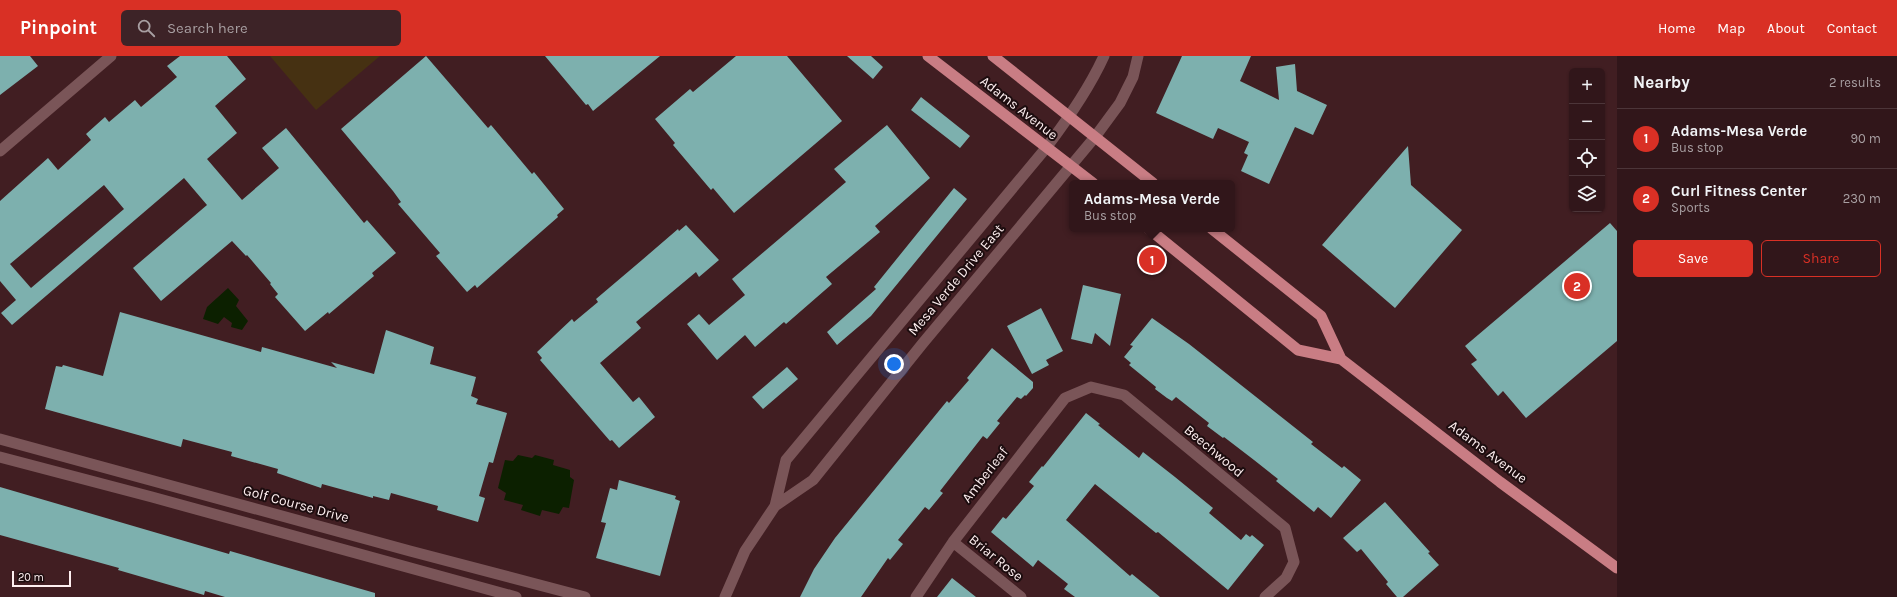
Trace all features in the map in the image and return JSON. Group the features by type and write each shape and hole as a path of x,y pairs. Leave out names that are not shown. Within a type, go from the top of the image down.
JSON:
{"main road":[{"name":"Adams Avenue","path":"928,56 1089,180"},
{"name":"Adams Avenue","path":"993,56 1149,180"},
{"name":"Adams Avenue","path":"1153,232 1298,350 1341,359 1500,482 1617,568"},
{"name":"Adams Avenue","path":"1216,232 1321,316 1341,359"}],"street":[{"path":"0,151 111,56"},
{"name":"Mesa Verde Drive East","path":"725,597 745,551 775,506 786,460 1046,148 1069,117 1094,78 1104,56"},
{"name":"Mesa Verde Drive East","path":"775,506 813,480 923,343 1095,137 1120,103 1133,77 1138,56"},
{"name":"Amberleaf","path":"916,597 953,542 1065,398 1091,387"},
{"name":"Beechwood","path":"1091,387 1124,395 1285,528 1294,562 1286,578 1265,597"},
{"name":"Golf Course Drive","path":"0,439 410,551 585,597"},
{"path":"0,457 516,597"},
{"name":"Briar Rose","path":"953,542 1021,597"}],"shaded area":[{"path":"270,56 380,56 316,110"},
{"path":"228,288 239,300 236,306 248,321 242,330 231,327 232,323 224,317 218,324 203,319 207,307"},
{"path":"518,455 532,458 535,455 554,460 553,465 570,470 570,477 574,480 569,508 563,507 559,514 542,510 540,516 521,510 523,505 504,500 506,493 498,488 505,460 513,461"}],"building":[{"path":"0,56 30,56 38,66 0,95"},
{"path":"180,56 227,56 246,79 215,106 237,133 207,159 242,200 279,168 262,148 286,128 364,223 367,220 396,253 372,273 374,276 329,314 328,312 305,331 275,297 278,294 270,284 271,283 247,255 246,256 232,241 161,301 133,268 207,205 184,178 12,325 1,313 16,300 0,281 0,201 48,158 58,170 91,140 86,134 105,117 109,122 135,100 141,107 177,77 167,66","holes":["104,185 124,209 31,288 10,264"]},
{"path":"426,56 488,128 491,125 532,174 534,172 564,209 557,215 558,217 477,288 475,285 467,292 436,256 440,253 398,204 401,202 393,191 341,129"},
{"path":"545,56 660,56 593,111 588,104 586,105"},
{"path":"736,56 787,56 842,121 734,213 713,188 711,190 673,145 675,143 655,119 690,89 693,92"},
{"path":"847,56 871,56 883,67 873,79"},
{"path":"1182,56 1251,56 1240,81 1279,100 1276,67 1295,64 1297,91 1327,105 1313,135 1295,127 1269,184 1241,171 1248,155 1244,153 1249,142 1218,128 1213,139 1156,113"},
{"path":"921,97 970,136 960,148 911,110"},
{"path":"887,125 930,178 875,226 880,232 826,277 832,284 786,324 784,322 755,347 745,335 717,360 687,324 699,314 709,325 745,295 732,279 846,182 834,169"},
{"path":"1408,146 1411,185 1462,230 1395,308 1322,245"},
{"path":"954,188 967,199 871,316 837,345 827,332 876,289 874,287"},
{"path":"1610,223 1617,231 1617,341 1526,418 1503,391 1498,396 1471,364 1477,360 1465,346"},
{"path":"686,225 719,260 699,277 696,272 636,322 641,328 600,363 633,402 639,397 655,417 619,448 612,440 610,441 540,360 542,358 537,352 572,319 574,322 598,302 596,299 678,229 679,231"},
{"path":"1083,285 1121,294 1110,346 1095,333 1092,344 1071,339"},
{"path":"1041,308 1063,351 1046,360 1049,365 1032,374 1007,326"},
{"path":"120,312 261,352 262,347 337,368 331,362 374,374 386,330 434,347 430,364 476,377 471,396 478,399 476,404 507,413 493,463 489,462 479,496 485,498 478,522 437,510 438,506 391,493 389,500 373,496 373,498 322,484 321,488 277,473 278,469 231,456 232,452 183,439 181,447 45,409 56,366 62,367 63,365 103,376"},
{"path":"1152,318 1189,344 1313,442 1311,444 1342,468 1344,466 1361,480 1331,518 1318,507 1314,512 1276,481 1278,479 1224,437 1223,438 1207,426 1209,423 1176,397 1172,401 1167,398 1129,365 1131,363 1124,357 1133,346 1130,345"},
{"path":"992,348 1033,382 1033,388 1021,399 1017,397 997,421 1000,423 987,439 983,436 940,491 943,493 929,510 925,507 898,540 903,544 890,560 888,558 861,597 800,597 814,569 835,538 947,401 949,403 969,380 967,378"},
{"path":"787,367 798,379 763,409 752,397"},
{"path":"1086,413 1100,424 1098,425 1139,458 1143,452 1213,508 1209,513 1241,540 1246,534 1250,537 1252,535 1264,545 1228,590 1158,532 1156,533 1095,484 1066,520 1130,576 1132,574 1160,597 1075,597 1064,589 1068,584 1038,560 1033,567 991,532 1003,517 1006,519 1034,486 1029,482 1042,466 1043,467"},
{"path":"619,480 676,496 675,499 680,501 660,576 596,558 606,523 601,522 610,488 617,490"},
{"path":"0,487 229,554 230,551 375,593 375,597 225,597 205,591 204,595 118,570 119,568 0,535"},
{"path":"1385,502 1430,552 1428,553 1439,565 1403,597 1397,597 1386,584 1388,582 1361,549 1357,552 1343,538"},
{"path":"952,578 976,597 937,597"}],"place":[{"name":"Adams-Mesa Verde","path":"1152,260"},
{"name":"Curl Fitness Center","path":"1577,286"}]}
